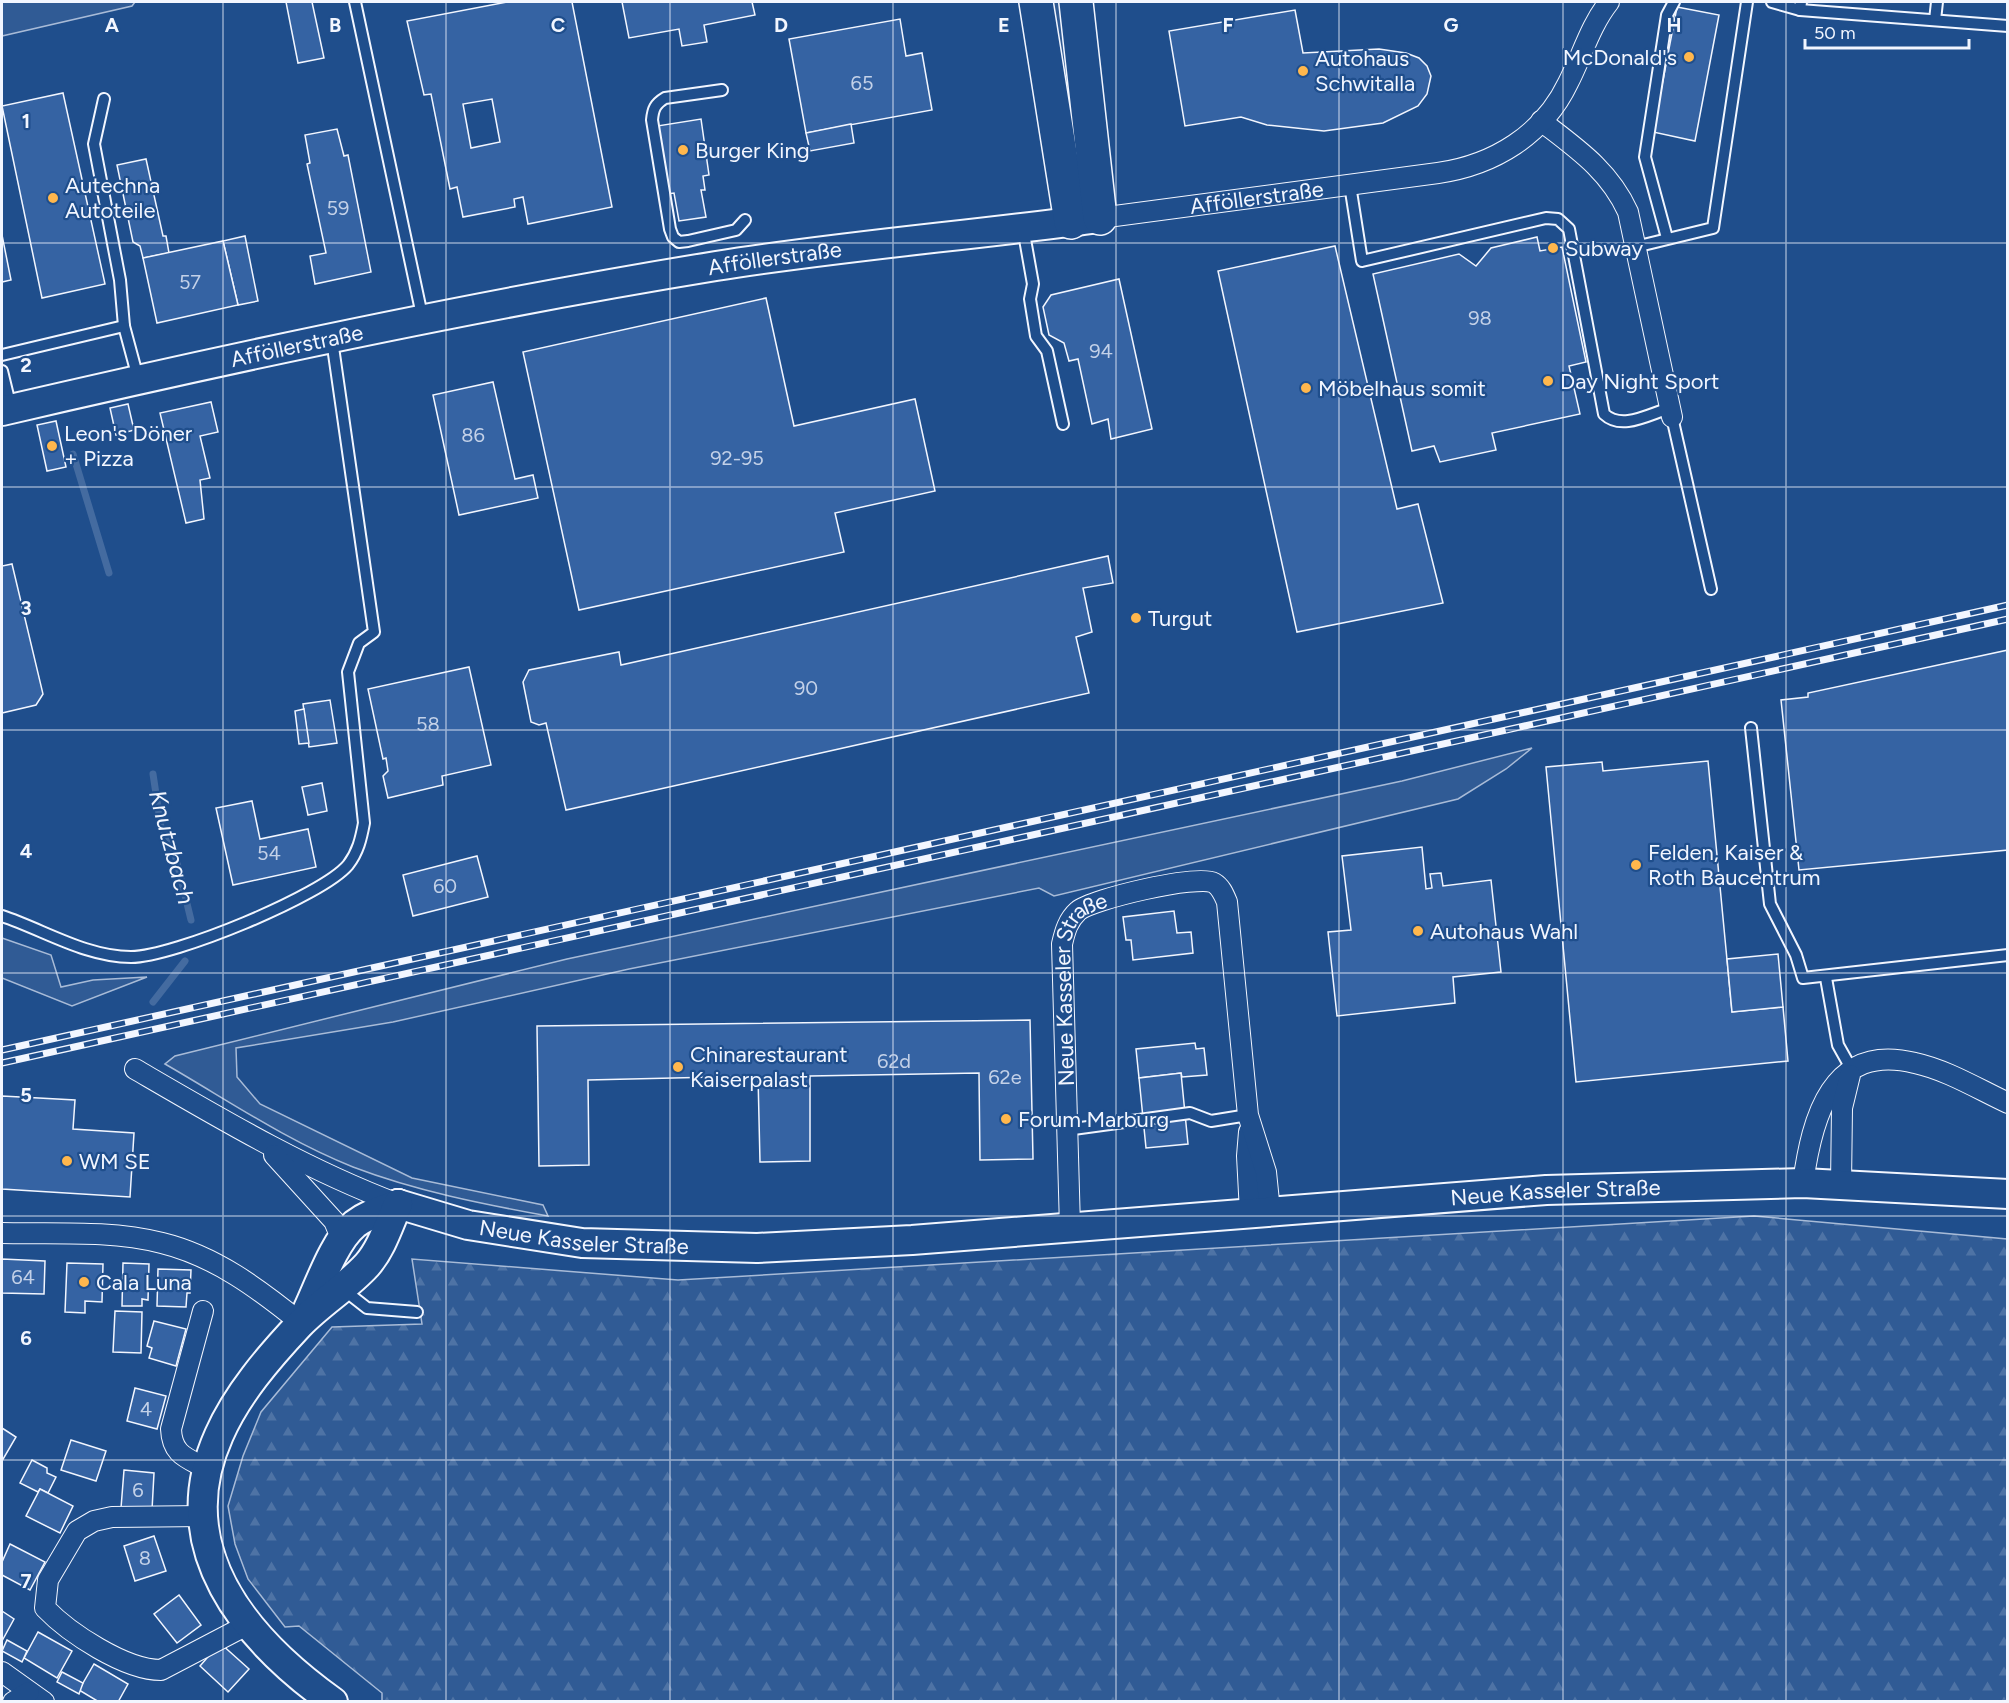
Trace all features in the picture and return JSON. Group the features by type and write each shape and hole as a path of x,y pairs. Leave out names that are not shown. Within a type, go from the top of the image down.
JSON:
{"highway":[{"path":"1036,2 1085,220"},
{"path":"1076,2 1085,220"}],"main road":[{"name":"Afföllerstraße","path":"7,410 332,338 720,266 1085,220"},
{"name":"Neue Kasseler Straße","path":"398,1204 446,1220 550,1239 679,1247 805,1247 1546,1190 1721,1183 1803,1183 2007,1194"},
{"path":"301,1323 342,1240 354,1225 371,1214 398,1204"},
{"path":"318,1697 247,1625 223,1589 214,1570 204,1516 209,1470 219,1436 236,1403 301,1323 376,1253 398,1204"}],"street":[{"name":"Afföllerstraße","path":"1085,220 1462,170 1500,155 1516,145 1541,122 1568,85 1593,25 1609,2"},
{"path":"1541,122 1580,150 1604,173 1628,212 1671,412"},
{"name":"Neue Kasseler Straße","path":"1070,1227 1062,944 1070,919 1080,909 1096,902 1192,880 1214,883 1222,891 1227,902 1249,1119 1266,1172 1260,1212"},
{"path":"1803,1183 1809,1143 1818,1113 1828,1096 1852,1070 1869,1060 1883,1058 1915,1063 2007,1103"},
{"name":"Neue Kasseler Straße","path":"135,1069 264,1144 343,1184 398,1204"},
{"path":"1841,1184 1842,1108 1852,1070"},
{"path":"264,1144 324,1208 341,1232 342,1240"},
{"path":"2,1233 118,1236 163,1243 188,1251 249,1281 301,1323"},
{"path":"203,1311 171,1429 172,1442 176,1451 209,1470"},
{"path":"204,1516 112,1517 94,1521 77,1531 48,1580 45,1608 62,1625 132,1664 148,1670 161,1670 247,1625"},
{"path":"2,1672 29,1698"}],"lane":[{"path":"355,2 423,320"},
{"path":"1667,238 1645,157 1667,15 1674,2"},
{"path":"1635,247 1713,228 1747,2"},
{"path":"1772,2 2007,26"},
{"path":"1935,20 1938,2"},
{"path":"722,90 665,98 653,109 652,120 670,229 673,237 679,242 688,241 736,230 745,220"},
{"path":"104,99 93,144 120,280 124,326 138,380"},
{"path":"1350,185 1362,261 1546,218 1562,221 1569,229 1604,414 1621,423 1671,412 1711,589"},
{"path":"1023,228 1033,284 1030,299 1036,336 1047,351 1063,424"},
{"path":"2,355 124,326"},
{"path":"2,916 92,951 132,957 151,955 198,942 318,887 348,865 360,846 364,823 348,672 358,643 374,632 332,338"},
{"path":"2,371 7,410"},
{"path":"1751,728 1770,904 1796,955 1803,978 1826,978 2007,955"},
{"path":"1826,978 1838,1045 1852,1070"},
{"path":"1066,1130 1190,1113 1210,1120 1249,1119"},
{"path":"341,1288 367,1308 417,1312"}],"green space":[{"path":"2,2 135,2 132,6 2,36"},
{"path":"1052,2 1064,2 1083,185 1078,190"},
{"path":"1532,748 1506,769 1458,799 1054,896 1039,888 629,969 393,1022 236,1048 237,1077 260,1104 412,1178 543,1205 548,1216 425,1190 353,1167 304,1145 165,1064 175,1056 567,959 1402,781"},
{"path":"2,938 51,955 61,987 93,980 147,977 72,1006 2,978"},
{"path":"1754,1216 2007,1239 2007,1701 382,1701 382,1693 299,1626 285,1627 248,1579 235,1544 228,1506 243,1456 261,1412 332,1327 422,1324 412,1259 678,1280"}],"building":[{"path":"286,2 312,2 324,58 298,63"},
{"path":"507,2 572,2 612,207 528,224 523,197 514,199 515,207 463,217 457,187 450,189 431,94 424,95 407,21","holes":["492,99 500,142 471,148 463,104"]},
{"path":"622,2 752,2 755,15 704,25 707,42 682,46 679,29 629,38"},
{"name":"McDonald's","path":"1677,7 1719,15 1695,141 1653,132"},
{"name":"Autohaus Schwitalla","path":"1295,10 1303,53 1379,49 1406,53 1419,58 1427,66 1431,76 1427,94 1418,106 1383,123 1324,131 1267,125 1241,117 1185,126 1169,31"},
{"path":"900,19 906,56 922,53 932,110 806,133 789,39"},
{"name":"Autechna Autoteile","path":"63,93 105,284 42,298 2,106"},
{"name":"Burger King","path":"701,119 709,175 703,176 705,190 701,190 706,217 679,221 674,193 667,194 657,126"},
{"path":"851,124 854,143 810,151 806,133"},
{"path":"337,129 344,156 348,155 371,272 315,284 310,256 326,253 307,164 310,163 305,135"},
{"path":"146,159 169,253 143,258 140,246 133,242 117,165"},
{"path":"2,235 11,280 2,282"},
{"path":"245,236 258,301 238,305 223,241"},
{"path":"1537,237 1540,251 1562,247 1586,362 1569,366 1580,414 1492,433 1496,450 1440,462 1434,446 1412,451 1373,274 1459,254 1476,266 1491,248"},
{"path":"223,241 238,305 157,323 143,258"},
{"name":"Möbelhaus somit","path":"1335,246 1397,509 1418,504 1443,603 1297,632 1218,271"},
{"path":"1119,279 1152,429 1111,439 1108,419 1092,424 1078,359 1069,361 1064,343 1049,335 1043,307 1051,295"},
{"path":"766,298 794,426 915,399 935,491 835,513 844,552 579,610 523,352"},
{"path":"493,382 515,479 533,475 538,498 459,515 433,395"},
{"path":"211,402 218,432 200,436 210,478 200,480 204,519 186,523 160,413"},
{"path":"128,404 134,430 116,435 110,408"},
{"name":"Leon's Döner + Pizza","path":"56,421 66,467 47,471 37,425"},
{"path":"1108,556 1113,583 1083,588 1092,632 1076,637 1089,693 566,810 546,723 539,725 531,722 523,682 529,670 619,652 621,665"},
{"path":"12,564 43,694 36,705 2,713 2,566"},
{"path":"2008,650 2008,850 1799,870 1781,700 1808,697 1808,693"},
{"path":"469,667 491,765 442,776 443,785 388,798 383,776 388,771 386,758 383,759 368,689"},
{"path":"330,700 337,743 309,747 303,704"},
{"path":"304,709 309,743 299,744 295,711"},
{"name":"Felden, Kaiser & Roth Baucentrum","path":"1708,761 1732,1012 1783,1007 1788,1061 1576,1082 1546,767 1602,762 1603,771"},
{"path":"322,783 327,811 308,815 302,787"},
{"path":"252,801 260,839 308,829 316,867 233,885 216,808"},
{"name":"Autohaus Wahl","path":"1422,847 1426,889 1432,888 1430,874 1441,873 1443,886 1491,880 1501,972 1453,977 1455,1003 1337,1016 1328,932 1351,930 1342,856"},
{"path":"477,856 488,897 413,916 403,875"},
{"path":"1174,911 1177,933 1191,932 1193,953 1133,960 1131,940 1126,940 1123,917"},
{"path":"1778,954 1783,1007 1732,1012 1727,959"},
{"name":"Forum Marburg","path":"1030,1020 1033,1159 980,1160 979,1073 810,1076 810,1161 760,1162 758,1076 588,1080 589,1165 539,1166 537,1026"},
{"path":"1195,1043 1196,1049 1204,1048 1207,1075 1182,1077 1181,1073 1139,1078 1136,1049"},
{"path":"1181,1073 1188,1144 1146,1148 1139,1078"},
{"name":"WM SE","path":"2,1096 75,1100 73,1129 134,1133 130,1197 2,1189"},
{"path":"2,1259 45,1261 44,1294 2,1293"},
{"name":"Cala Luna","path":"67,1263 103,1264 102,1302 85,1301 85,1313 65,1312"},
{"path":"123,1263 149,1264 148,1300 142,1299 142,1306 122,1306"},
{"path":"158,1269 191,1270 190,1293 187,1293 186,1307 157,1306"},
{"path":"115,1311 142,1312 141,1353 113,1352"},
{"path":"154,1321 186,1329 176,1366 149,1358 152,1348 147,1346"},
{"path":"135,1388 166,1396 157,1429 127,1421"},
{"path":"2,1428 16,1437 2,1461"},
{"path":"71,1440 106,1451 96,1481 61,1470"},
{"path":"32,1460 47,1468 47,1473 56,1477 48,1493 40,1489 38,1492 20,1483"},
{"path":"124,1470 154,1473 152,1510 121,1508"},
{"path":"40,1489 73,1506 60,1533 26,1516"},
{"path":"154,1536 166,1571 135,1581 124,1546"},
{"path":"10,1544 45,1562 30,1590 2,1575 2,1562"},
{"path":"179,1595 201,1625 177,1643 154,1614"},
{"path":"2,1611 14,1619 2,1641"},
{"path":"38,1632 72,1651 57,1678 24,1658"},
{"path":"7,1640 27,1651 22,1662 2,1651"},
{"path":"220,1643 249,1669 228,1692 200,1666"},
{"path":"94,1664 128,1684 118,1702 99,1702 79,1690"},
{"path":"62,1672 83,1683 79,1694 57,1682"}],"waterway":[{"name":"Knutzbach","path":"73,454 109,573"},
{"name":"Knutzbach","path":"153,774 161,827 172,842 191,920"},
{"name":"Knutzbach","path":"153,1002 185,961"}],"railway":[{"path":"2,1050 2008,605"},
{"path":"2,1063 2008,619"}],"place":[{"name":"McDonald's","path":"1689,57"},
{"name":"Autohaus Schwitalla","path":"1303,71"},
{"name":"Burger King","path":"683,150"},
{"name":"Autechna Autoteile","path":"53,198"},
{"name":"Subway","path":"1553,248"},
{"name":"Day Night Sport","path":"1548,381"},
{"name":"Möbelhaus somit","path":"1306,388"},
{"name":"Leon's Döner + Pizza","path":"52,446"},
{"name":"Turgut","path":"1136,618"},
{"name":"Felden, Kaiser & Roth Baucentrum","path":"1636,865"},
{"name":"Autohaus Wahl","path":"1418,931"},
{"name":"Chinarestaurant Kaiserpalast","path":"678,1067"},
{"name":"Forum Marburg","path":"1006,1119"},
{"name":"WM SE","path":"67,1161"},
{"name":"Cala Luna","path":"84,1282"}]}
